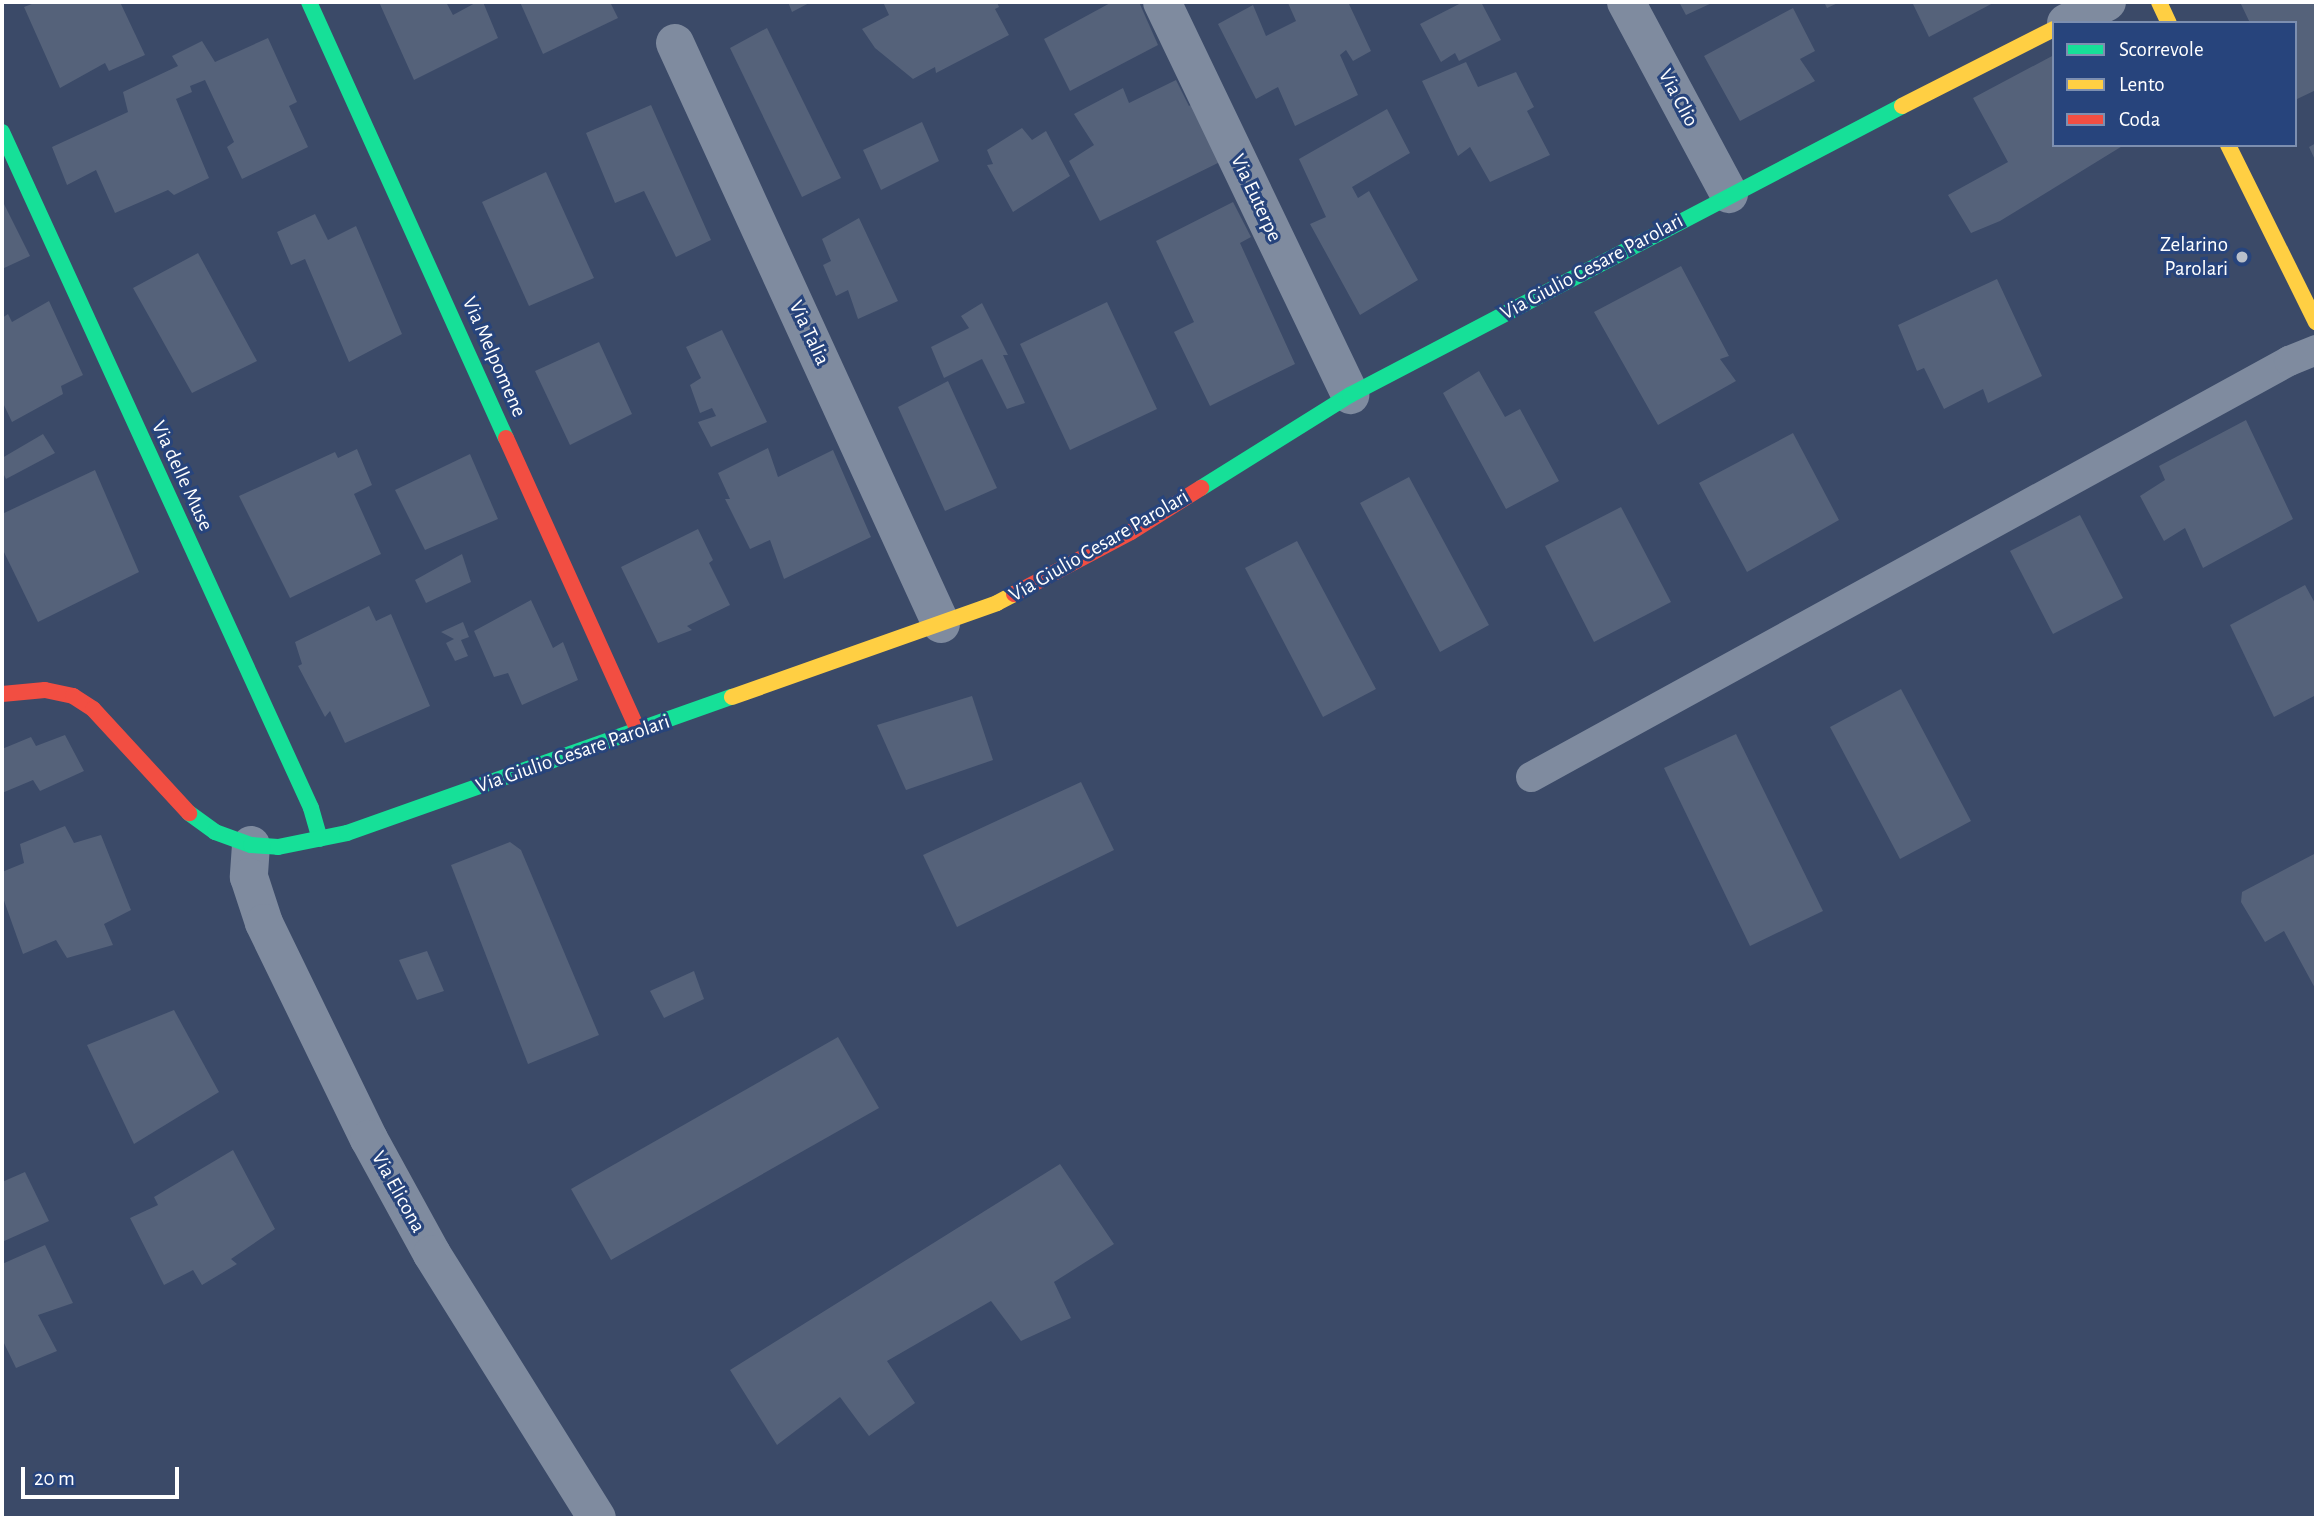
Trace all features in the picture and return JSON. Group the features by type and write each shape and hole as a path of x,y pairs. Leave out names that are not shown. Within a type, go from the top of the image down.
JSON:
{"street":[{"name":"Via Melpomene","path":"309,2 638,732"},
{"name":"Via Euterpe","path":"1162,2 1350,395"},
{"name":"Via Clio","path":"1626,2 1729,194"},
{"path":"2070,21 2107,2"},
{"path":"2159,2 2168,21"},
{"name":"Via Giulio Cesare Parolari","path":"2,694 45,690 73,696 93,709 190,814 215,832 251,845 278,847 346,833 997,603 1131,532 1350,395 1729,194 2052,30"},
{"name":"Via Talia","path":"675,43 941,624"},
{"name":"Via delle Muse","path":"2,132 311,808 320,839"},
{"path":"2229,147 2313,308"},
{"name":"Via Elicona","path":"251,845 249,877 264,923 369,1139 432,1254 597,1518"}],"lane":[{"path":"1531,777 2289,361 2316,350"}],"building":[{"path":"37,2 120,2 145,55 109,71 105,63 60,88 24,7"},
{"path":"379,2 446,2 453,15 477,2 483,2 498,38 414,80"},
{"path":"520,2 610,2 618,18 543,54"},
{"path":"788,2 811,2 792,12"},
{"path":"883,2 997,2 999,7 995,9 1009,35 936,73 935,67 913,79 875,48 862,29 889,15"},
{"path":"1112,2 1139,2 1158,45 1070,91 1044,39"},
{"path":"1348,2 1371,51 1353,61 1346,50 1340,55 1358,95 1295,126 1278,87 1256,99 1218,24 1253,5 1266,36 1296,21 1288,3"},
{"path":"1463,2 1481,2 1501,40 1459,61 1455,53 1441,62 1420,24"},
{"path":"1679,2 1714,2 1686,15"},
{"path":"1824,2 1840,2 1827,8"},
{"path":"1912,2 1995,2 1929,37"},
{"path":"2240,2 2316,2 2316,90 2297,99 2297,21 2249,21"},
{"path":"1793,8 1815,51 1800,59 1815,81 1740,121 1704,56"},
{"path":"767,28 841,178 802,197 730,48"},
{"path":"268,38 297,102 289,106 308,147 242,179 227,147 234,142 205,80 190,86 192,92 176,99 209,178 174,195 168,190 115,213 96,170 67,185 52,147 128,112 123,92 178,66 172,56 202,41 215,62"},
{"path":"2052,56 2052,147 2121,147 2000,221 1971,233 1948,195 2008,162 1973,98"},
{"path":"1466,62 1478,87 1516,72 1534,107 1527,111 1550,155 1490,182 1470,147 1458,156 1422,81"},
{"path":"1176,80 1189,106 1196,102 1224,160 1100,221 1069,161 1094,145 1074,114 1123,88 1129,103"},
{"path":"651,105 711,240 676,257 644,191 615,203 586,133"},
{"path":"1387,109 1410,153 1352,187 1358,198 1369,191 1418,280 1360,315 1310,224 1326,217 1299,159"},
{"path":"922,122 939,161 881,190 863,150"},
{"path":"1022,128 1032,140 1046,131 1070,176 1013,212 987,165 993,164 987,150"},
{"path":"2316,143 2316,162 2309,147"},
{"path":"546,172 594,278 529,306 482,202"},
{"path":"2,200 30,256 2,269"},
{"path":"1233,202 1251,237 1240,243 1295,364 1210,406 1174,332 1194,322 1156,241"},
{"path":"315,214 328,240 356,226 402,334 349,362 305,259 291,265 277,232"},
{"path":"859,218 898,301 858,319 848,290 836,296 823,265 831,261 822,239"},
{"path":"198,253 257,361 192,393 133,288"},
{"path":"1681,266 1729,356 1720,359 1736,381 1658,425 1594,312"},
{"path":"1997,279 2042,376 1988,403 1983,389 1944,409 1924,368 1917,371 1898,325"},
{"path":"49,301 83,375 61,386 63,394 12,422 2,401 2,318 8,314 12,322"},
{"path":"1107,302 1157,409 1070,450 1020,344"},
{"path":"982,303 1008,355 1003,355 1025,403 1007,409 982,359 944,378 931,347 969,328 961,316"},
{"path":"722,330 767,422 711,447 698,422 716,416 712,408 700,413 690,385 701,378 686,347"},
{"path":"599,342 632,414 570,445 535,371"},
{"path":"1479,371 1505,417 1520,409 1559,481 1506,509 1443,393"},
{"path":"948,381 997,488 945,511 898,407"},
{"path":"2246,420 2293,519 2203,568 2185,528 2164,541 2140,496 2165,480 2159,466"},
{"path":"1793,433 1839,520 1747,572 1699,483"},
{"path":"43,434 55,453 6,479 2,471 2,458"},
{"path":"768,448 778,477 833,450 871,537 784,579 770,540 750,549 725,499 730,499 718,473"},
{"path":"357,449 372,485 354,494 381,554 290,598 239,496 335,452 338,458"},
{"path":"470,454 498,519 425,550 395,490"},
{"path":"95,470 139,572 38,622 2,548 2,514"},
{"path":"1409,477 1489,625 1440,652 1360,503"},
{"path":"1621,507 1671,602 1594,642 1545,546"},
{"path":"2080,515 2123,598 2053,634 2010,551"},
{"path":"698,529 713,560 709,563 730,605 687,626 692,630 658,643 621,567"},
{"path":"1297,541 1376,689 1323,717 1245,568"},
{"path":"462,554 471,582 426,603 415,580"},
{"path":"2305,585 2316,605 2316,695 2274,717 2230,625"},
{"path":"531,600 553,648 563,642 578,680 522,705 508,673 494,677 474,631"},
{"path":"369,606 376,621 391,614 430,706 345,743 330,711 325,717 298,666 302,664 295,642"},
{"path":"463,622 469,637 461,640 468,656 455,661 446,643 454,639 441,632"},
{"path":"1901,689 1971,821 1900,859 1830,727"},
{"path":"972,696 993,760 906,790 877,725"},
{"path":"1736,734 1823,911 1750,946 1664,768"},
{"path":"65,735 84,771 40,791 33,780 2,793 2,749 31,737 36,746"},
{"path":"1081,782 1114,850 957,927 923,855"},
{"path":"65,826 74,843 101,835 131,910 104,924 113,945 67,958 56,940 23,954 2,895 2,872 24,863 20,844"},
{"path":"510,842 521,850 599,1035 528,1064 451,865"},
{"path":"2316,853 2316,990 2284,931 2265,942 2241,902 2242,892"},
{"path":"427,951 444,991 417,1000 399,960"},
{"path":"694,971 704,999 664,1018 650,991"},
{"path":"174,1010 219,1092 134,1144 87,1045"},
{"path":"838,1037 879,1108 611,1260 571,1189"},
{"path":"233,1150 275,1229 231,1259 237,1264 202,1285 193,1270 164,1285 130,1218 158,1205 154,1197"},
{"path":"1060,1164 1114,1244 1054,1282 1071,1318 1021,1341 991,1301 887,1361 915,1403 869,1436 840,1397 777,1445 730,1370"},
{"path":"25,1172 49,1221 2,1242 2,1182"},
{"path":"45,1245 73,1303 38,1315 57,1351 16,1368 2,1339 2,1264"}],"traffic: fast":[{"path":"309,2 506,438"},
{"path":"1201,488 1350,395 1902,106"},
{"path":"2,132 311,808 320,839"},
{"path":"189,813 215,832 251,845 278,847 347,833 732,697"}],"traffic: slow":[{"path":"2159,2 2168,21"},
{"path":"1902,106 2052,30"},
{"path":"2229,147 2316,322"},
{"path":"732,697 997,603 1014,594"}],"traffic: jam":[{"path":"506,438 638,731"},
{"path":"1014,594 1131,532 1201,488"},
{"path":"2,694 45,690 73,696 93,709 189,813"}],"place":[{"name":"Zelarino Parolari","path":"2242,257"}]}
